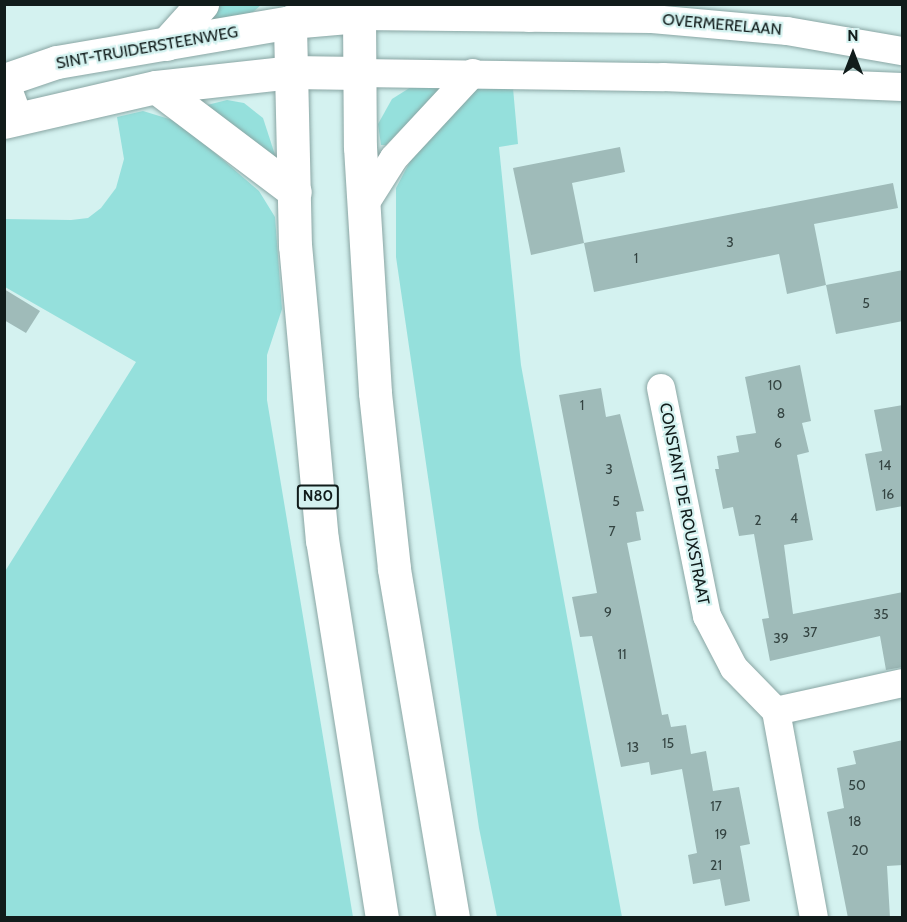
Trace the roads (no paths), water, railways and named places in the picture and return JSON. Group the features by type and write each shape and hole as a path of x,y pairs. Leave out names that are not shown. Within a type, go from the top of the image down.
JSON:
{"main road":[{"path":"166,44 202,4"},
{"path":"360,10 359,73 363,207 375,393 394,569 453,918"},
{"name":"SINT-TRUIDERSTEENWEG","path":"5,80 57,62 166,44 291,13 360,10"},
{"name":"N80","path":"291,13 295,246 322,541 382,918"},
{"name":"SINT-TRUIDERSTEENWEG","path":"11,119 156,87 291,72 359,73"},
{"path":"156,87 295,192"}],"street":[{"name":"OVERMERELAAN","path":"360,10 517,10 787,31 903,51"},
{"path":"359,73 473,73 903,87"},
{"path":"363,207 394,158 473,73"},
{"name":"SINT-TRUIDERSTEENWEG","path":"5,80 11,119"},
{"name":"CONSTANT DE ROUXSTRAAT","path":"661,388 707,616 734,668 776,711"},
{"path":"814,918 776,711 903,683"}]}
